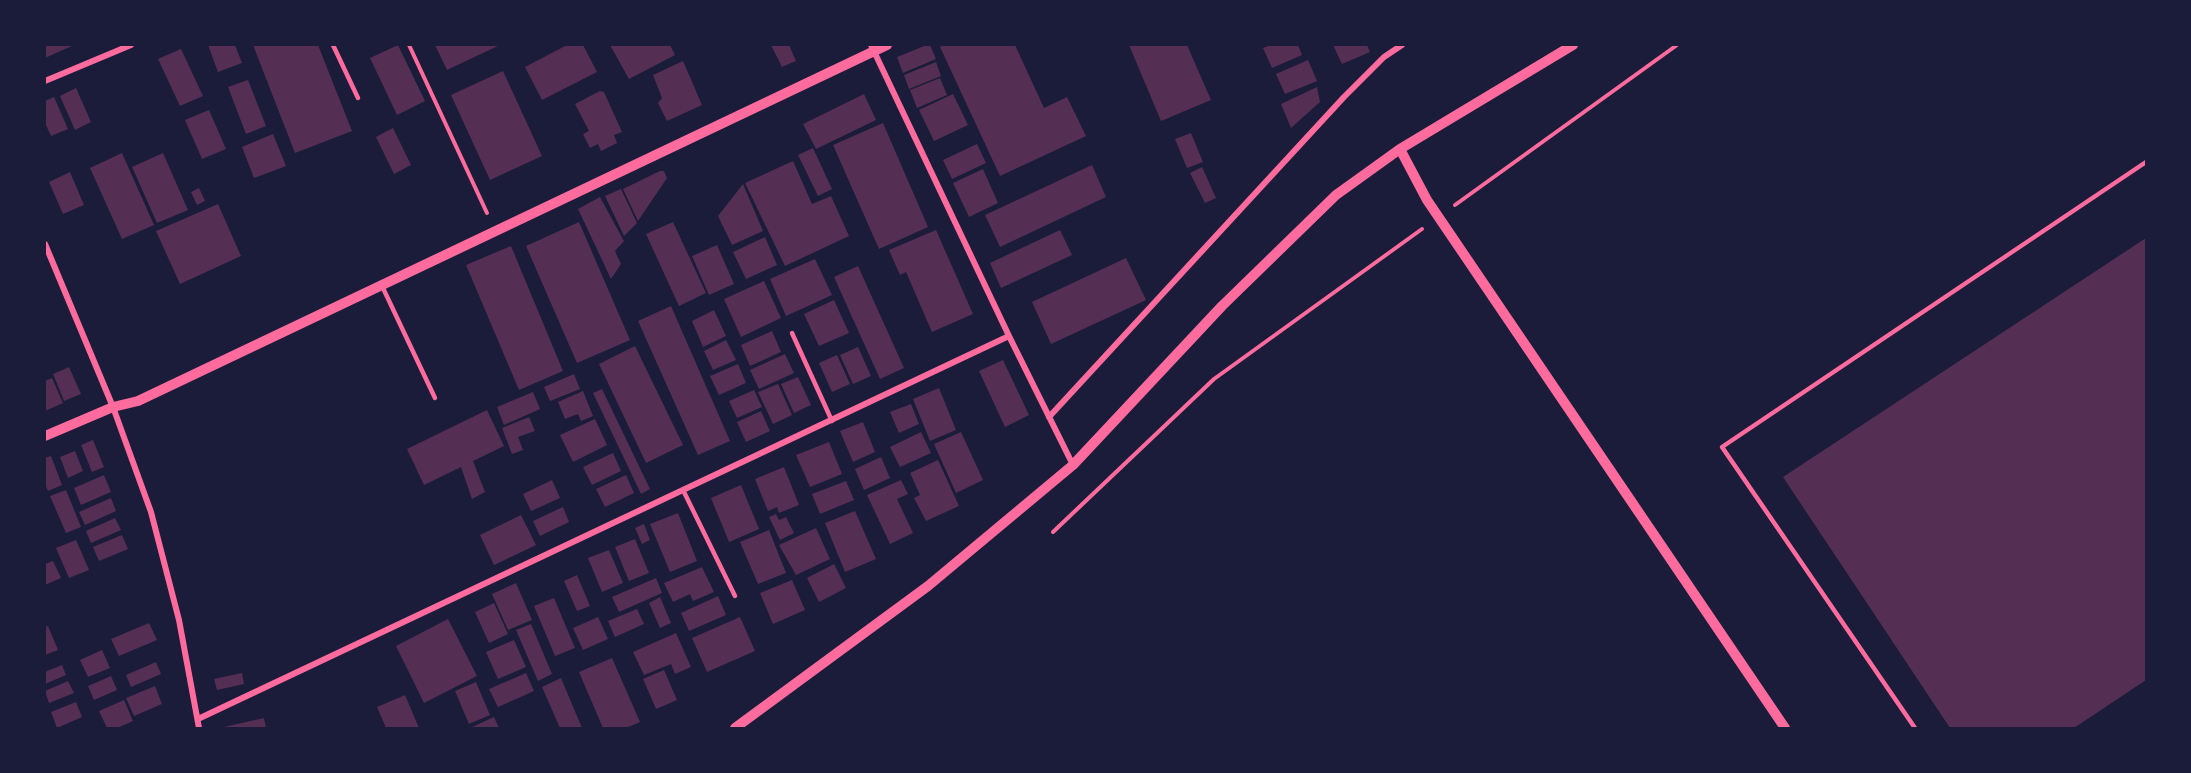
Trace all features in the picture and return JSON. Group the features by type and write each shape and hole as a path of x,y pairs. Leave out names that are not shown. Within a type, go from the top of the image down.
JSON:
{"street":[{"path":"45,81 131,45"},
{"path":"45,436 113,407 138,401 382,286 872,48 887,45"},
{"path":"1048,417 1344,97 1384,57 1402,45"},
{"path":"735,728 928,586 1073,465 1222,306 1328,203 1400,149 1573,45"},
{"path":"872,48 1073,465"},
{"path":"1400,149 1427,200 1785,728"},
{"path":"45,244 113,407 151,513 179,620 199,728"},
{"path":"198,719 684,492 1009,336"}],"lane":[{"path":"333,45 358,98"},
{"path":"1915,728 1722,447 2146,162"},
{"path":"382,286 435,398"},
{"path":"792,333 832,421"},
{"path":"684,492 735,596"}],"path":[{"path":"409,45 496,231"},
{"path":"1447,211 1677,45"},
{"path":"1053,532 1214,379 1427,225"}],"building":[{"path":"45,45 74,45 45,58"},
{"path":"208,45 235,45 242,63 218,72"},
{"path":"253,45 318,45 352,131 295,153"},
{"path":"398,45 425,101 397,115 370,58"},
{"path":"435,45 500,45 447,70"},
{"path":"567,45 583,45 597,72 542,100 525,67"},
{"path":"610,45 670,45 675,55 629,79"},
{"path":"771,45 789,45 796,61 782,67"},
{"path":"930,45 936,59 903,73 897,57"},
{"path":"944,45 1015,45 1044,108 1067,97 1086,136 1000,176 940,47"},
{"path":"1129,45 1187,45 1211,100 1161,121"},
{"path":"1271,45 1298,45 1302,55 1272,68 1263,48"},
{"path":"1333,45 1367,45 1370,52 1342,64"},
{"path":"181,49 203,96 180,106 158,59"},
{"path":"1308,60 1317,81 1285,94 1276,74"},
{"path":"683,61 702,105 667,121 658,103 662,98 653,75"},
{"path":"936,62 941,76 909,89 904,75"},
{"path":"503,71 542,156 490,180 451,95"},
{"path":"940,78 947,95 917,108 910,90"},
{"path":"248,80 266,126 246,134 228,87"},
{"path":"1317,87 1320,102 1291,128 1281,104"},
{"path":"76,88 91,122 75,130 60,96"},
{"path":"600,91 604,92 622,132 614,135 617,143 601,151 598,144 590,148 583,134 589,131 575,104"},
{"path":"864,94 876,120 816,149 803,124"},
{"path":"953,94 968,125 934,141 919,110"},
{"path":"54,97 68,129 51,136 45,123 45,101"},
{"path":"209,110 226,149 202,159 185,120"},
{"path":"883,123 928,227 879,249 833,145"},
{"path":"393,128 411,165 394,174 376,137"},
{"path":"1191,133 1203,162 1187,168 1175,139"},
{"path":"273,134 286,166 254,178 242,147"},
{"path":"977,144 986,163 952,179 943,160"},
{"path":"813,148 832,189 818,196 798,155"},
{"path":"122,153 154,225 122,239 90,168"},
{"path":"163,153 188,210 157,223 132,167"},
{"path":"793,161 812,204 831,196 849,236 785,266 745,183"},
{"path":"1092,165 1106,197 1000,247 985,215"},
{"path":"1202,167 1216,198 1205,203 1190,173"},
{"path":"983,169 998,203 969,217 953,183"},
{"path":"664,171 667,178 638,221 623,189"},
{"path":"70,172 84,205 63,214 49,182"},
{"path":"743,184 763,231 732,245 718,216"},
{"path":"199,188 205,201 197,205 191,192"},
{"path":"621,189 637,223 624,236 605,196"},
{"path":"600,197 624,241 615,251 621,264 611,279 578,209"},
{"path":"218,204 241,256 180,284 156,231"},
{"path":"579,222 630,340 577,363 526,246"},
{"path":"673,222 706,293 679,306 646,234"},
{"path":"936,230 973,314 932,332 906,272 900,275 889,250"},
{"path":"1060,230 1072,255 1001,288 990,263"},
{"path":"765,237 777,265 746,279 733,252"},
{"path":"2146,238 2146,680 2074,728 1950,728 1783,477"},
{"path":"717,245 734,284 709,295 692,256"},
{"path":"511,246 563,371 519,390 466,265"},
{"path":"1126,258 1146,300 1051,344 1032,302"},
{"path":"815,259 832,295 786,316 770,279"},
{"path":"858,266 904,368 880,379 834,277"},
{"path":"764,281 781,318 741,337 724,299"},
{"path":"834,300 849,333 819,346 804,314"},
{"path":"671,306 730,441 698,455 638,321"},
{"path":"714,310 726,336 703,347 692,321"},
{"path":"772,331 781,352 750,366 741,345"},
{"path":"726,340 736,360 713,370 704,351"},
{"path":"635,346 683,445 646,463 599,364"},
{"path":"858,347 871,376 853,384 840,355"},
{"path":"785,354 794,373 759,389 750,370"},
{"path":"837,355 850,384 832,392 819,363"},
{"path":"1003,360 1029,415 1005,427 979,371"},
{"path":"738,364 746,383 719,395 710,376"},
{"path":"69,367 81,394 64,401 53,374"},
{"path":"574,374 580,389 550,401 544,387"},
{"path":"798,377 811,405 794,413 781,384"},
{"path":"52,378 63,403 45,411 45,381"},
{"path":"778,384 792,415 773,424 758,392"},
{"path":"939,388 956,430 930,441 913,399"},
{"path":"602,389 650,489 641,494 593,393"},
{"path":"754,390 762,407 737,418 729,401"},
{"path":"583,391 593,416 581,421 578,414 565,419 558,402"},
{"path":"533,392 540,409 504,425 497,407"},
{"path":"911,404 919,424 899,433 890,412"},
{"path":"487,410 504,446 473,461 485,492 472,499 461,467 424,485 407,449"},
{"path":"761,411 770,431 746,442 737,422"},
{"path":"529,417 535,431 518,437 523,450 512,454 502,428"},
{"path":"595,419 607,445 573,462 560,435"},
{"path":"863,422 875,452 853,462 840,431"},
{"path":"921,432 931,453 900,467 890,447"},
{"path":"961,432 983,480 956,493 934,444"},
{"path":"93,440 104,467 92,472 81,445"},
{"path":"829,442 842,474 810,487 796,455"},
{"path":"75,451 83,471 68,478 60,457"},
{"path":"613,453 621,471 592,485 583,467"},
{"path":"51,456 62,485 48,491 45,484 45,458"},
{"path":"881,457 890,478 864,490 855,469"},
{"path":"938,460 959,506 926,521 914,498 920,495 910,473"},
{"path":"784,467 799,505 779,513 777,507 768,511 755,479"},
{"path":"104,475 111,492 81,505 74,488"},
{"path":"626,475 634,493 605,507 596,489"},
{"path":"552,480 560,498 531,511 523,494"},
{"path":"901,480 908,494 897,499 913,533 890,544 867,495"},
{"path":"846,481 854,500 820,514 812,494"},
{"path":"741,485 759,529 729,542 711,498"},
{"path":"66,490 81,527 66,533 50,496"},
{"path":"111,498 116,511 85,525 79,512"},
{"path":"563,507 569,522 540,536 533,521"},
{"path":"855,511 876,559 845,572 825,523"},
{"path":"678,513 697,561 670,572 650,524"},
{"path":"776,514 779,520 786,517 794,533 780,540 769,517"},
{"path":"521,515 536,545 494,565 480,535"},
{"path":"115,518 121,530 91,543 86,531"},
{"path":"644,524 650,540 642,544 635,528"},
{"path":"816,528 830,559 796,575 779,545"},
{"path":"769,530 786,573 758,584 740,542"},
{"path":"122,535 128,549 99,561 93,547"},
{"path":"635,539 649,573 629,581 615,547"},
{"path":"76,540 89,570 69,578 56,548"},
{"path":"609,550 623,583 602,592 588,558"},
{"path":"53,561 61,578 45,585 45,564"},
{"path":"834,564 846,588 819,602 807,578"},
{"path":"702,567 714,592 693,601 690,594 673,602 664,583"},
{"path":"577,575 590,606 577,611 564,581"},
{"path":"656,578 662,593 619,612 612,597"},
{"path":"792,580 805,610 773,624 760,593"},
{"path":"516,583 532,620 508,630 492,594"},
{"path":"718,596 726,615 689,631 681,613"},
{"path":"660,597 671,623 660,628 649,603"},
{"path":"554,598 575,648 555,656 534,606"},
{"path":"494,603 508,634 489,643 475,612"},
{"path":"637,609 644,624 615,637 608,621"},
{"path":"598,617 608,639 583,650 573,628"},
{"path":"740,617 755,651 707,672 692,638"},
{"path":"448,619 477,676 424,703 396,646"},
{"path":"149,623 157,640 119,656 111,639"},
{"path":"531,624 552,674 538,681 516,630"},
{"path":"48,626 58,650 45,655 45,627"},
{"path":"676,633 691,667 675,674 671,664 644,675 633,652"},
{"path":"514,640 526,667 498,679 486,652"},
{"path":"102,650 110,668 88,677 80,660"},
{"path":"612,658 640,722 626,728 603,728 579,672"},
{"path":"156,662 161,674 131,687 126,675"},
{"path":"62,665 66,675 45,684 45,672"},
{"path":"664,670 677,700 656,709 643,679"},
{"path":"242,673 244,684 217,690 214,679"},
{"path":"526,673 534,691 498,707 489,689"},
{"path":"111,676 117,690 94,700 88,686"},
{"path":"561,678 582,728 560,728 542,687"},
{"path":"68,681 74,693 49,703 45,691"},
{"path":"476,682 490,715 469,724 455,691"},
{"path":"155,686 162,704 134,716 126,698"},
{"path":"405,695 419,728 386,728 377,707"},
{"path":"124,700 133,721 117,728 107,728 99,711"},
{"path":"76,702 82,717 57,728 51,712"},
{"path":"494,717 499,728 470,728"},
{"path":"264,718 266,728 224,728 224,727"}]}
